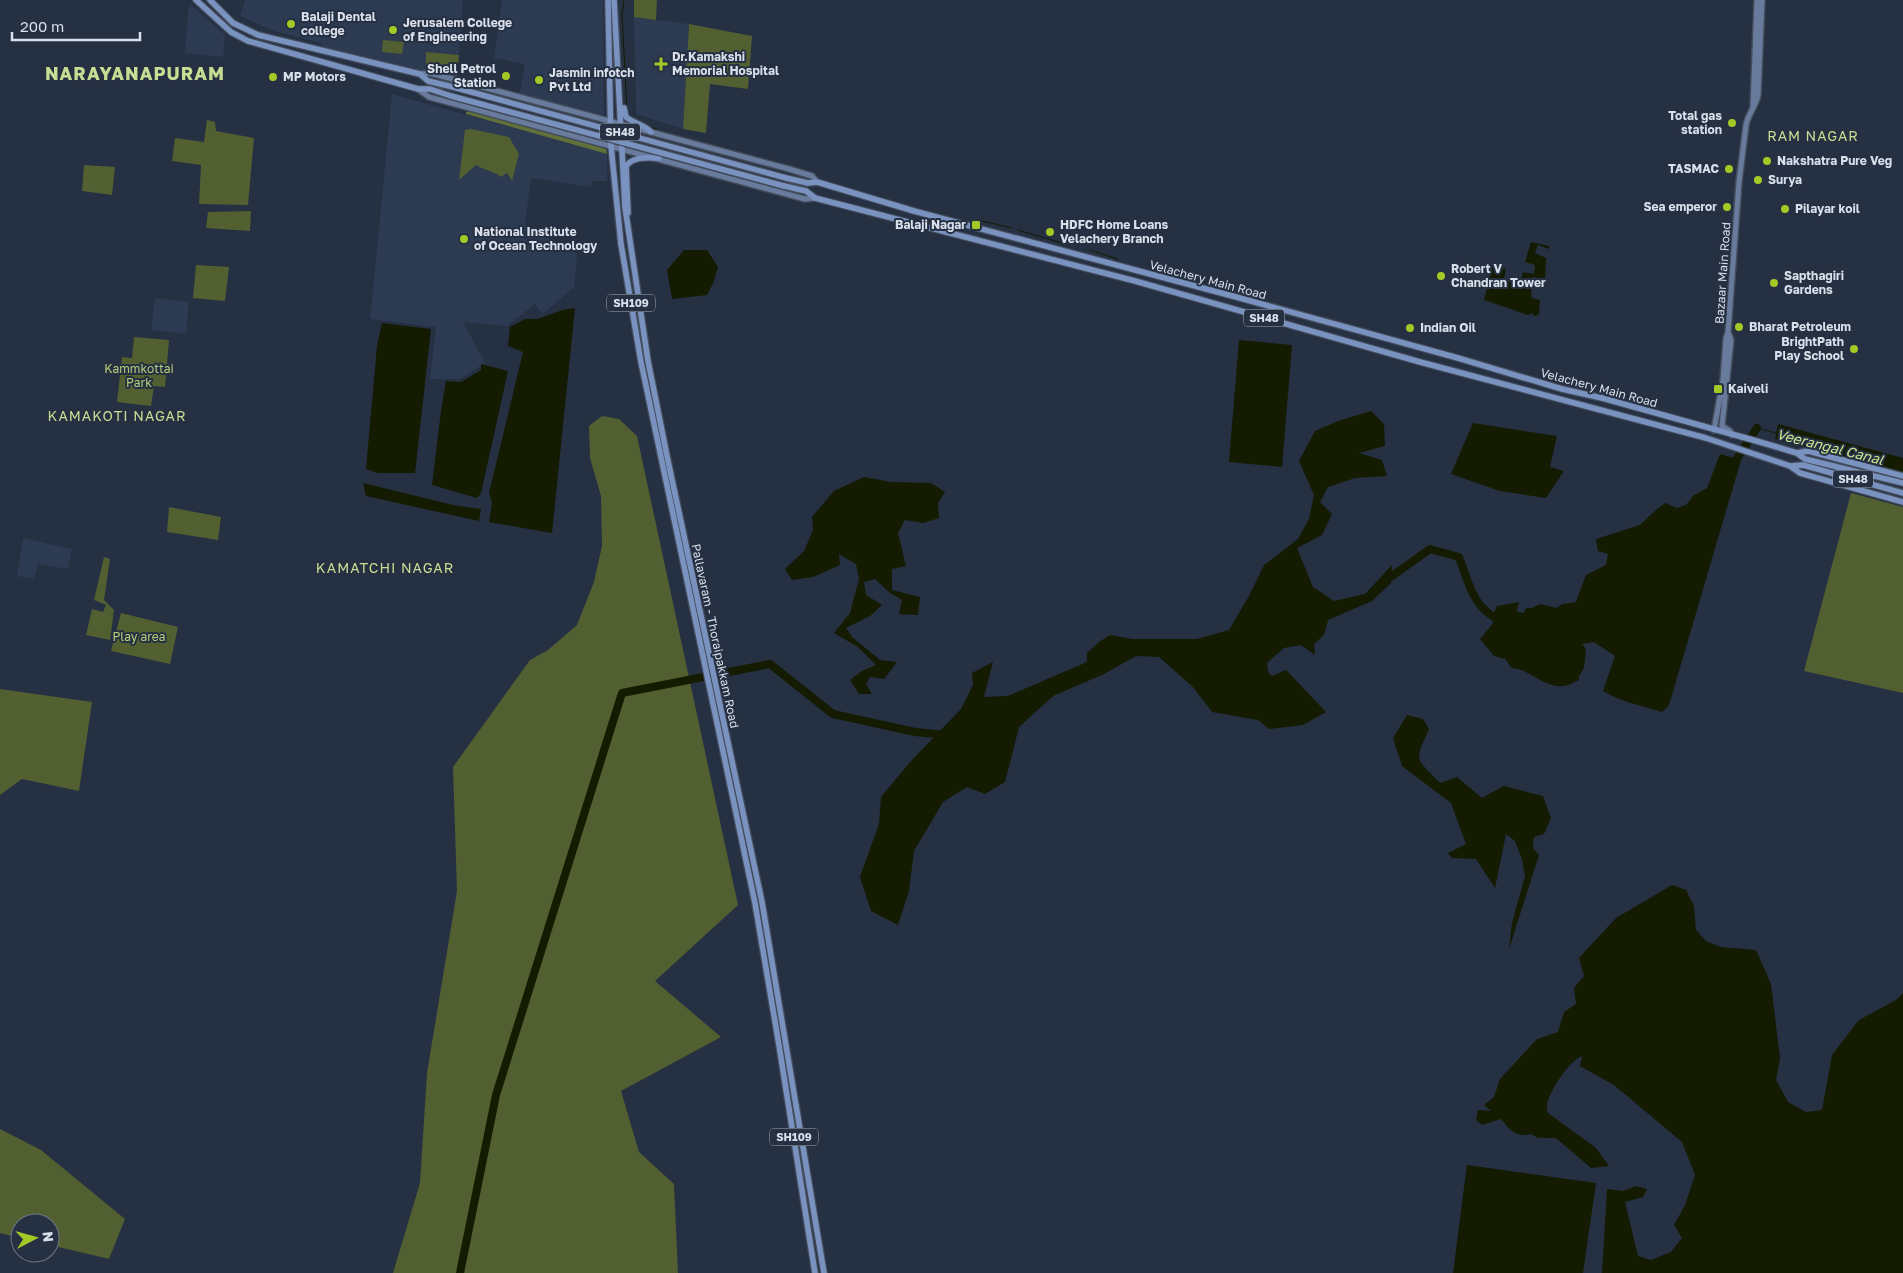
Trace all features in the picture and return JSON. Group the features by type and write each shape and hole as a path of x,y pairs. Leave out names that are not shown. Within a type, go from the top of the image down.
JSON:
{"main road":[{"name":"SH48","path":"196,0 226,29 240,38 418,89 430,89 806,191 815,198"},
{"name":"SH48","path":"210,0 233,23 247,31 420,74 428,81 786,178 808,183 817,182"},
{"name":"Pallavaram - Thoraipakkam Road","path":"608,0 611,146 620,236 641,362 662,446"},
{"name":"Pallavaram - Thoraipakkam Road","path":"614,0 622,123 621,150 628,222 662,446 738,830 746,866 757,896 762,902 770,974"},
{"path":"285,52 287,41"},
{"path":"617,65 621,70 626,117 649,129 651,132"},
{"path":"626,193 626,166 630,161 641,158 659,158"},
{"name":"Velachery Main Road","path":"817,182 896,206 1797,453"},
{"name":"Velachery Main Road","path":"815,198 1135,282 1696,435 1790,466 1800,473 1903,502"},
{"path":"892,218 896,206"},
{"path":"1406,357 1409,346"},
{"path":"1797,453 1808,451 1903,476"},
{"name":"SH48","path":"1797,453 1804,462 1903,493"},
{"name":"SH48","path":"1790,466 1804,462 1903,483"},
{"name":"Pallavaram - Thoraipakkam Road","path":"691,585 715,680 754,864 757,896 755,903 772,981 824,1273"},
{"path":"714,715 722,713"},
{"path":"746,866 754,864"},
{"name":"Pallavaram - Thoraipakkam Road","path":"784,1055 815,1273"}],"street":[{"path":"1753,107 1757,0"},
{"name":"Bazaar Main Road","path":"1714,430 1723,380 1728,332 1742,154 1746,124 1757,102 1759,87 1762,0"},
{"path":"420,74 430,73 611,120 804,173 812,176 817,182"},
{"path":"418,89 429,97 621,150 659,158 805,199 815,198"},
{"path":"1728,332 1731,340 1722,426 1730,431 1732,435"}],"shaded area":[{"name":"Jerusalem College of Engineering","path":"245,0 463,0 459,55 430,53 426,72 321,46 321,43 274,31 240,16"},
{"path":"502,0 603,0 604,115 519,95 525,64 494,58"},
{"path":"191,5 225,35 223,57 185,53 188,11"},
{"name":"Dr.Kamakshi Memorial Hospital","path":"634,17 689,24 683,129 636,114"},
{"name":"National Institute of Ocean Technology","path":"392,94 607,154 607,181 592,181 591,187 531,178 525,225 577,254 574,287 543,314 535,304 507,326 463,322 485,363 460,379 430,379 436,327 370,319"},
{"path":"155,298 189,302 186,334 151,330"},
{"path":"23,538 72,549 68,569 38,564 34,579 17,576"}],"green space":[{"path":"634,0 657,0 656,20 634,17"},
{"path":"689,24 752,36 748,89 710,84 706,133 683,129"},
{"path":"383,40 404,42 402,54 382,52"},
{"path":"426,52 459,55 457,76 426,68"},
{"path":"466,112 475,112 606,149 607,154 466,114"},
{"path":"207,120 215,122 216,131 254,138 248,205 199,204 201,165 172,161 175,138 204,142"},
{"path":"471,129 509,137 519,154 512,181 507,173 501,177 476,165 459,180 465,130"},
{"path":"84,165 115,167 112,195 82,191"},
{"path":"251,211 250,231 206,228 208,212"},
{"path":"196,265 229,267 225,301 193,298"},
{"name":"Kammkottai Park","path":"134,337 169,340 165,387 154,386 151,406 117,402 122,357 132,358"},
{"path":"602,416 619,419 637,436 738,905 655,981 721,1037 621,1091 639,1152 674,1184 678,1273 393,1273 420,1183 427,1073 457,891 453,767 530,660 548,650 577,625 594,582 602,546 601,496 590,458 589,426"},
{"path":"1851,493 1903,507 1903,693 1804,671"},
{"path":"169,507 221,517 218,540 167,532"},
{"path":"104,557 110,559 104,600 114,610 110,640 86,635 92,609 103,612 106,605 94,600"},
{"name":"Play area","path":"121,613 178,627 170,664 111,651"},
{"path":"0,689 92,702 79,791 22,779 0,795"},
{"path":"0,1129 41,1150 125,1219 109,1259 60,1247 60,1213 10,1213 10,1236 0,1233"}],"water":[{"path":"1531,242 1549,246 1549,249 1538,245 1535,253 1546,258 1545,279 1533,277 1531,292 1532,298 1540,300 1539,315 1533,316 1533,313 1528,315 1484,300 1492,267 1506,269 1504,279 1520,283 1523,272 1534,274 1535,265 1525,262"},
{"path":"684,250 707,250 718,267 707,295 672,299 667,270"},
{"path":"575,308 552,533 489,522 492,503 489,493 523,352 508,346 510,327 525,319 538,319 562,310"},
{"path":"382,323 431,329 415,473 377,473 366,469 377,346"},
{"path":"1239,340 1292,345 1282,467 1229,462"},
{"path":"481,364 508,371 481,493 477,498 432,485 446,381 461,382 481,370"},
{"path":"1371,411 1384,424 1385,446 1359,453 1382,460 1387,476 1355,478 1328,487 1320,502 1332,514 1322,535 1297,548 1313,587 1334,601 1365,594 1392,565 1391,583 1372,601 1328,620 1324,635 1314,644 1315,655 1301,645 1284,648 1267,663 1268,672 1272,676 1286,670 1326,712 1303,725 1269,729 1258,720 1212,712 1193,687 1159,657 1136,656 1104,674 1053,696 1019,727 1005,782 985,794 967,787 943,802 914,851 909,891 898,925 871,911 860,877 879,824 881,797 911,761 961,709 973,685 972,673 993,662 984,697 1008,696 1087,662 1087,653 1110,635 1132,639 1197,639 1229,630 1264,565 1298,539 1309,519 1314,495 1299,461 1315,431 1338,421"},
{"path":"1473,423 1557,436 1550,467 1564,471 1546,498 1500,491 1451,474"},
{"path":"1778,424 1903,458 1903,474 1775,439"},
{"path":"1720,454 1741,460 1669,705 1662,712 1625,701 1603,691 1615,656 1594,642 1582,644 1586,649 1584,668 1579,676 1579,680 1566,686 1550,684 1519,669 1512,668 1505,659 1494,656 1480,639 1493,623 1492,617 1497,606 1519,602 1517,612 1524,613 1526,608 1532,608 1540,604 1557,608 1562,604 1576,602 1586,575 1606,565 1608,554 1598,551 1596,539 1640,525 1665,503 1677,508 1686,505 1694,495 1707,488"},
{"path":"864,477 891,482 931,483 945,492 938,503 939,518 923,523 905,520 898,533 906,566 892,569 892,590 920,597 918,615 899,614 902,600 890,593 875,579 864,582 866,595 882,605 870,616 846,628 852,637 880,660 897,662 884,679 870,677 866,684 872,694 859,694 850,680 862,671 876,665 858,647 834,633 850,613 859,579 856,564 839,554 840,565 813,577 792,580 785,569 804,551 813,530 812,517 834,491"},
{"path":"363,483 453,505 481,509 479,521 366,496"},
{"path":"1407,715 1423,719 1429,729 1419,754 1420,759 1440,783 1457,777 1482,798 1504,786 1543,796 1551,818 1544,834 1534,837 1533,848 1539,855 1509,949 1512,923 1525,876 1522,859 1515,841 1506,834 1495,888 1476,859 1452,858 1448,853 1466,844 1451,803 1402,766 1393,738"},
{"path":"1672,885 1686,890 1694,906 1696,930 1706,941 1721,947 1756,950 1771,984 1780,1058 1776,1080 1788,1102 1806,1112 1822,1110 1832,1055 1859,1020 1896,1000 1903,993 1903,1273 1602,1273 1607,1189 1623,1191 1636,1186 1647,1189 1643,1197 1625,1202 1638,1256 1651,1260 1671,1252 1682,1238 1674,1225 1685,1205 1695,1175 1682,1142 1614,1085 1580,1066 1582,1056 1571,1064 1560,1077 1551,1092 1547,1110 1548,1113 1596,1148 1609,1166 1591,1168 1556,1138 1538,1138 1531,1134 1517,1134 1510,1130 1501,1119 1482,1125 1476,1120 1478,1110 1491,1111 1484,1105 1494,1097 1500,1079 1537,1039 1558,1032 1564,1012 1576,1004 1574,988 1584,976 1579,958 1616,918"},
{"path":"1467,1165 1596,1183 1583,1273 1453,1273"}],"waterway":[{"path":"624,0 622,15 627,111"},
{"path":"650,127 657,129"},
{"path":"978,220 1012,228"},
{"path":"1018,230 1065,244"},
{"path":"1090,250 1117,259"},
{"name":"Veerangal Canal","path":"1757,428 1776,433"},
{"path":"1732,466 1757,428"},
{"path":"1385,581 1430,549 1459,557 1469,586 1478,602 1492,616 1501,621"},
{"path":"460,1273 496,1095 622,693 770,664 833,714 915,732 946,735"}],"place":[{"name":"Balaji Dental college","path":"291,24"},
{"name":"Jerusalem College of Engineering","path":"393,30"},
{"name":"Dr.Kamakshi Memorial Hospital","path":"661,64"},
{"name":"Shell Petrol Station","path":"506,76"},
{"name":"MP Motors","path":"273,77"},
{"name":"Jasmin infotch Pvt Ltd","path":"539,80"},
{"name":"Total gas station","path":"1732,123"},
{"name":"Nakshatra Pure Veg","path":"1767,161"},
{"name":"TASMAC","path":"1729,169"},
{"name":"Surya","path":"1758,180"},
{"name":"Sea emperor","path":"1727,207"},
{"name":"Pilayar koil","path":"1785,209"},
{"name":"Balaji Nagar","path":"976,225"},
{"name":"HDFC Home Loans Velachery Branch","path":"1050,232"},
{"name":"National Institute of Ocean Technology","path":"464,239"},
{"name":"Robert V Chandran Tower","path":"1441,276"},
{"name":"Sapthagiri Gardens","path":"1774,283"},
{"name":"Bharat Petroleum","path":"1739,327"},
{"name":"Indian Oil","path":"1410,328"},
{"name":"BrightPath Play School","path":"1854,349"},
{"name":"Kaiveli","path":"1718,389"}],"district":[{"name":"NARAYANAPURAM","path":"135,74"},
{"name":"RAM NAGAR","path":"1813,136"},
{"name":"KAMAKOTI NAGAR","path":"117,416"},
{"name":"KAMATCHI NAGAR","path":"385,568"}]}
